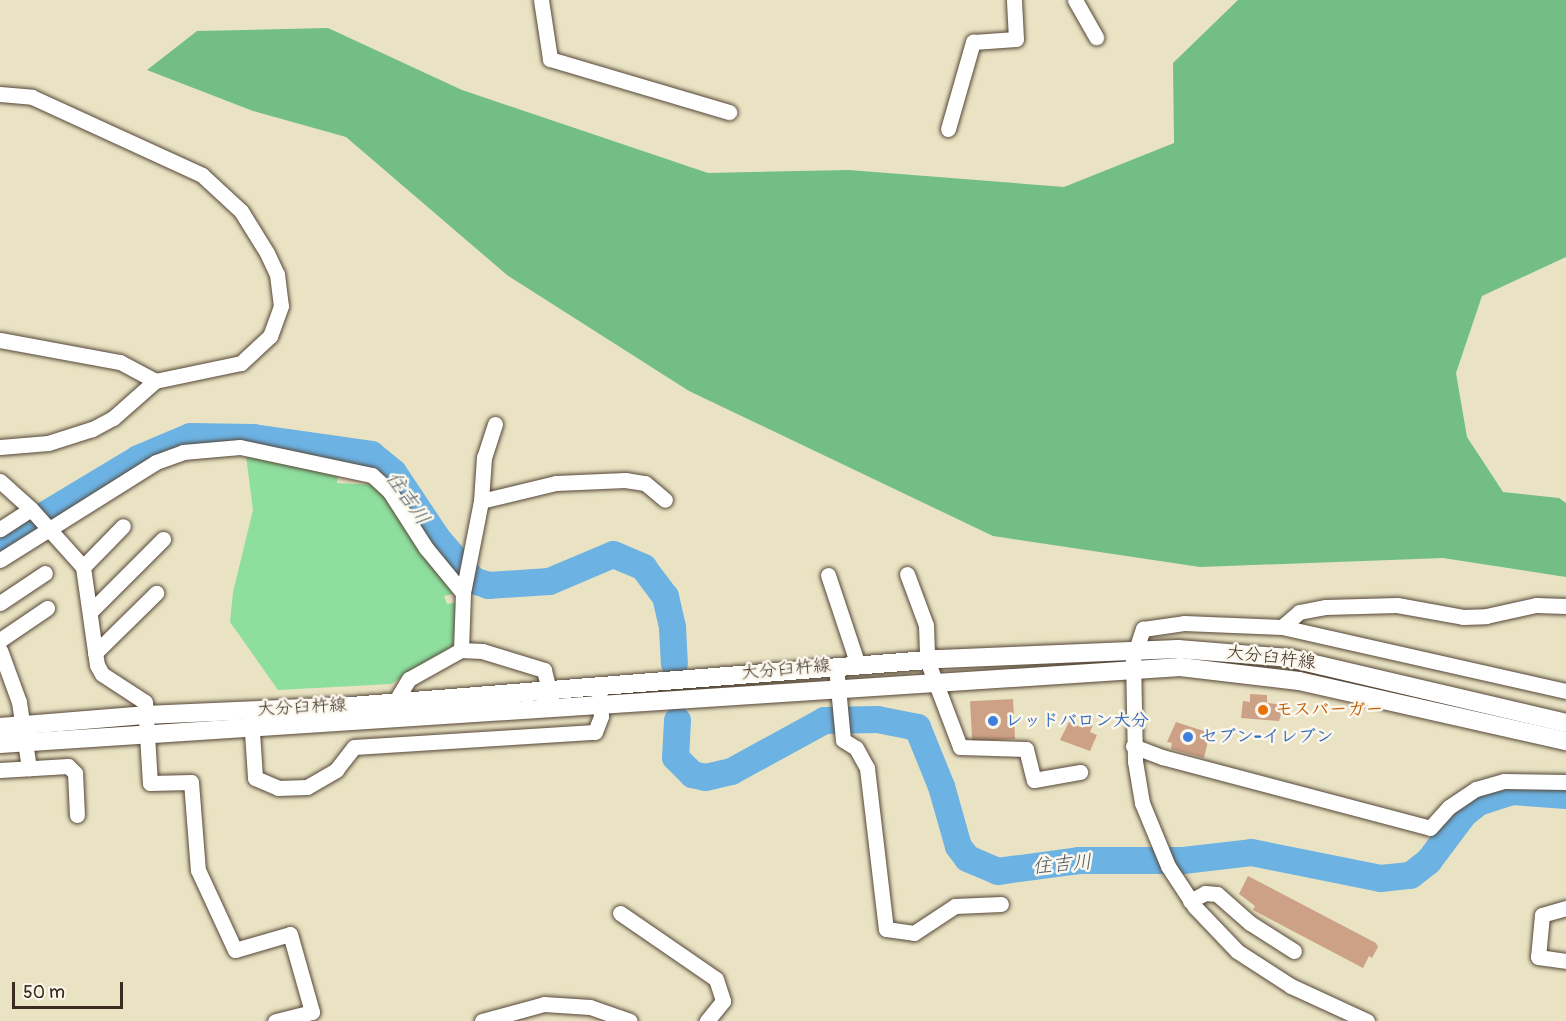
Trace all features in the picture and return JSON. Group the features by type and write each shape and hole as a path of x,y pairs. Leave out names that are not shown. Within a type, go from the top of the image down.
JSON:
{"main road":[{"name":"大分臼杵線","path":"599,696 935,681 1133,660 1197,650 1289,658 1364,673 1566,723"},
{"name":"大分臼杵線","path":"0,744 22,734 145,715 251,720 551,700 836,666 927,660 1133,660 1180,667 1256,673 1364,693 1566,741"},
{"name":"大分臼杵線","path":"0,727 22,734 148,734 395,702 551,700"}],"street":[{"path":"541,0 550,58 729,112"},
{"path":"948,129 973,42 1016,39 1014,0"},
{"path":"1075,0 1096,37"},
{"path":"0,94 32,97 202,175 241,211 272,262 281,306 270,336 255,353 228,368 155,381 114,418 92,429 48,443 0,447"},
{"path":"0,340 120,362 155,381"},
{"path":"461,650 464,590 481,501 484,457 495,424"},
{"path":"0,560 156,462 183,452 240,447 372,475 390,492 426,549 464,590"},
{"path":"481,501 556,483 625,480 645,483 665,500"},
{"path":"0,481 31,509 83,567 91,611 95,653 102,674 145,702 150,783 191,782 198,870 235,950 290,934 312,1012 274,1021"},
{"path":"0,529 31,509"},
{"path":"83,567 123,526"},
{"path":"91,611 163,539"},
{"path":"0,603 45,573"},
{"path":"907,574 926,625 927,660 960,747 1026,749 1034,780 1080,772"},
{"path":"828,575 858,665"},
{"path":"95,653 156,593"},
{"path":"1282,627 1299,612 1334,607 1396,605 1463,617 1486,616 1536,605 1566,606"},
{"path":"0,640 47,608"},
{"path":"1367,1021 1311,996 1254,963 1222,937 1190,901 1175,878 1142,803 1133,746 1133,660 1143,629 1155,625 1282,627 1566,691"},
{"path":"0,650 19,702 22,734 29,768"},
{"path":"395,702 409,679 461,650 482,651 544,670 551,700"},
{"path":"836,666 843,740 856,748 867,768 886,929 914,933 955,906 1001,904"},
{"path":"251,720 255,778 278,788 306,787 336,770 354,747 595,732 599,696"},
{"path":"1133,746 1162,757 1430,828 1449,807 1476,789 1504,781 1539,779 1566,782"},
{"path":"0,770 68,766 75,773 77,815"},
{"path":"1190,901 1205,893 1217,894 1250,923 1294,951"},
{"path":"1566,908 1542,915 1538,957 1566,962"},
{"path":"620,912 716,979 723,1000 707,1021"},
{"path":"482,1021 544,1004 590,1007 630,1021"}],"green space":[{"path":"1238,0 1566,0 1566,257 1482,296 1456,373 1467,437 1503,492 1559,498 1566,503 1566,577 1443,558 1200,567 993,536 689,391 507,275 346,137 253,111 147,70 197,31 328,28 462,90 708,173 849,170 1064,187 1174,143 1173,63"},
{"path":"246,456 338,472 337,483 375,485 451,590 453,594 444,596 447,604 458,602 456,644 391,684 278,690 230,622 233,592 253,510"}],"building":[{"name":"モスバーガー","path":"1250,694 1267,695 1267,703 1284,705 1279,721 1241,718 1243,701 1250,702"},
{"name":"レッドバロン大分","path":"1013,699 1015,739 972,741 970,701"},
{"path":"1083,720 1093,725 1090,732 1097,735 1090,751 1060,740 1069,722 1080,727"},
{"name":"セブン-イレブン","path":"1176,722 1210,733 1204,758 1171,749 1172,743 1167,742"},
{"path":"1248,876 1376,943 1378,947 1372,958 1369,956 1363,968 1253,910 1255,906 1239,894"}],"waterway":[{"name":"住吉川","path":"0,541 138,458 190,436 253,437 371,454 393,472 437,538 473,580 488,585 549,581 613,554 643,567 665,596 672,627 674,663"},
{"name":"住吉川","path":"677,720 675,757 692,774 705,777 731,771 824,720 877,719 917,727 941,786 958,846 967,858 997,871 1078,860 1183,860 1251,852 1380,878 1410,875 1428,861 1464,813 1478,802 1511,791 1566,795"}],"place":[{"name":"モスバーガー","path":"1263,710"},
{"name":"レッドバロン大分","path":"993,721"},
{"name":"セブン-イレブン","path":"1188,737"}]}
